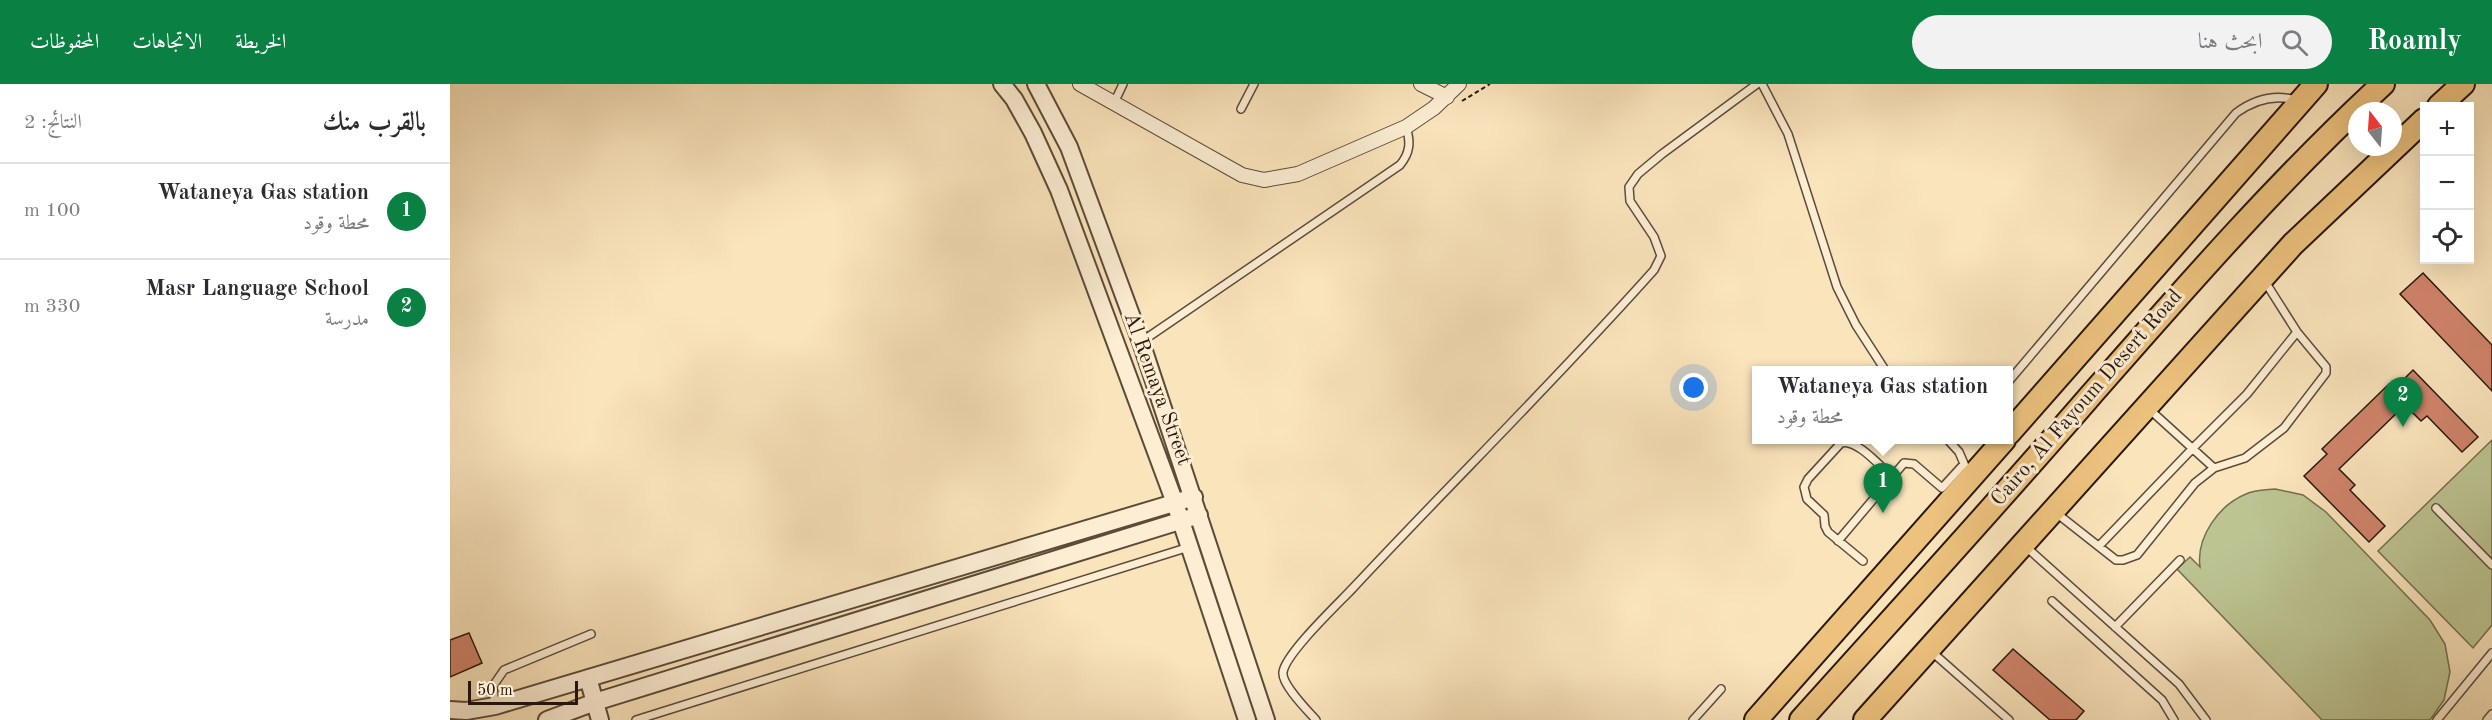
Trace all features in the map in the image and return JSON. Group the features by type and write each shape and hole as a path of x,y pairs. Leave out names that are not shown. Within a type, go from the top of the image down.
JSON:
{"main road":[{"path":"2013,429 2316,84"},
{"name":"Cairo, Al Fayoum Desert Road","path":"1801,720 2076,413 2198,272 2382,84"},
{"path":"2443,102 2463,84"},
{"path":"1865,720 2293,244 2420,124"},
{"path":"1756,720 1968,469 1999,444"}],"street":[{"name":"Al Remaya Street","path":"1036,84 1069,147 1141,342 1266,720"},
{"path":"1080,84 1242,175 1264,180 1298,174 1406,127 1447,97 1459,84"},
{"path":"1421,84 1447,97"},
{"name":"Al Remaya Street","path":"1004,85 1023,114 1056,181 1175,503 1248,720"},
{"path":"450,710 482,710 498,713 588,678 1194,497"},
{"path":"547,720 595,702 1199,515"},
{"path":"588,678 600,720"}],"lane":[{"path":"1114,103 1123,84"},
{"path":"1241,109 1254,84"},
{"path":"1316,720 1284,678 1283,672 1288,662 1338,604 1654,270 1661,256 1658,246 1630,201 1629,187 1638,174 1662,154 1757,84"},
{"path":"1762,84 1788,134 1837,287 1856,325 1882,366"},
{"path":"2013,376 2236,113 2253,103 2272,98 2301,102"},
{"path":"1141,342 1400,165 1405,159 1409,144 1406,127"},
{"path":"2053,510 2116,560 2123,560 2137,555 2195,483 2214,468 2245,458 2284,428 2326,373 2323,361 2297,332 2262,278"},
{"path":"2099,546 2247,394 2297,332"},
{"path":"2147,407 2214,468"},
{"path":"1840,444 1808,479 1804,487 1804,495 1823,513 1826,530 1863,561"},
{"path":"1855,444 1891,476"},
{"path":"1838,541 1901,465 1911,462 1942,488 1968,469 1952,444"},
{"path":"2436,508 2492,565"},
{"path":"636,720 1208,541"},
{"path":"2023,544 2179,684 2206,720"},
{"path":"2115,627 2180,560"},
{"path":"2052,601 2153,692 2168,709 2174,720"},
{"path":"498,713 493,686 504,670 591,634"},
{"path":"1929,648 2008,720"},
{"path":"2437,720 2492,653"},
{"path":"1693,720 1721,689"},
{"path":"2487,720 2492,714"}],"green space":[{"path":"2492,440 2492,625 2473,648 2378,551"},
{"path":"2275,489 2303,495 2326,512 2430,620 2445,644 2450,672 2444,700 2430,720 2322,720 2177,569 2190,557 2200,567 2202,544 2206,534 2211,523 2227,506 2249,493"}],"building":[{"path":"2423,273 2492,345 2492,391 2400,294"},
{"path":"2413,370 2478,437 2462,452 2427,416 2421,421 2405,405 2339,469 2355,485 2350,490 2385,526 2369,542 2304,476 2327,454 2322,449 2389,384 2394,389"},
{"path":"469,633 482,663 450,677 450,640"},
{"path":"2013,649 2084,711 2076,720 2050,720 1993,670"}],"place":[{"name":"Masr Language School","path":"2403,427"},
{"name":"Wataneya Gas station","path":"1883,513"}]}
